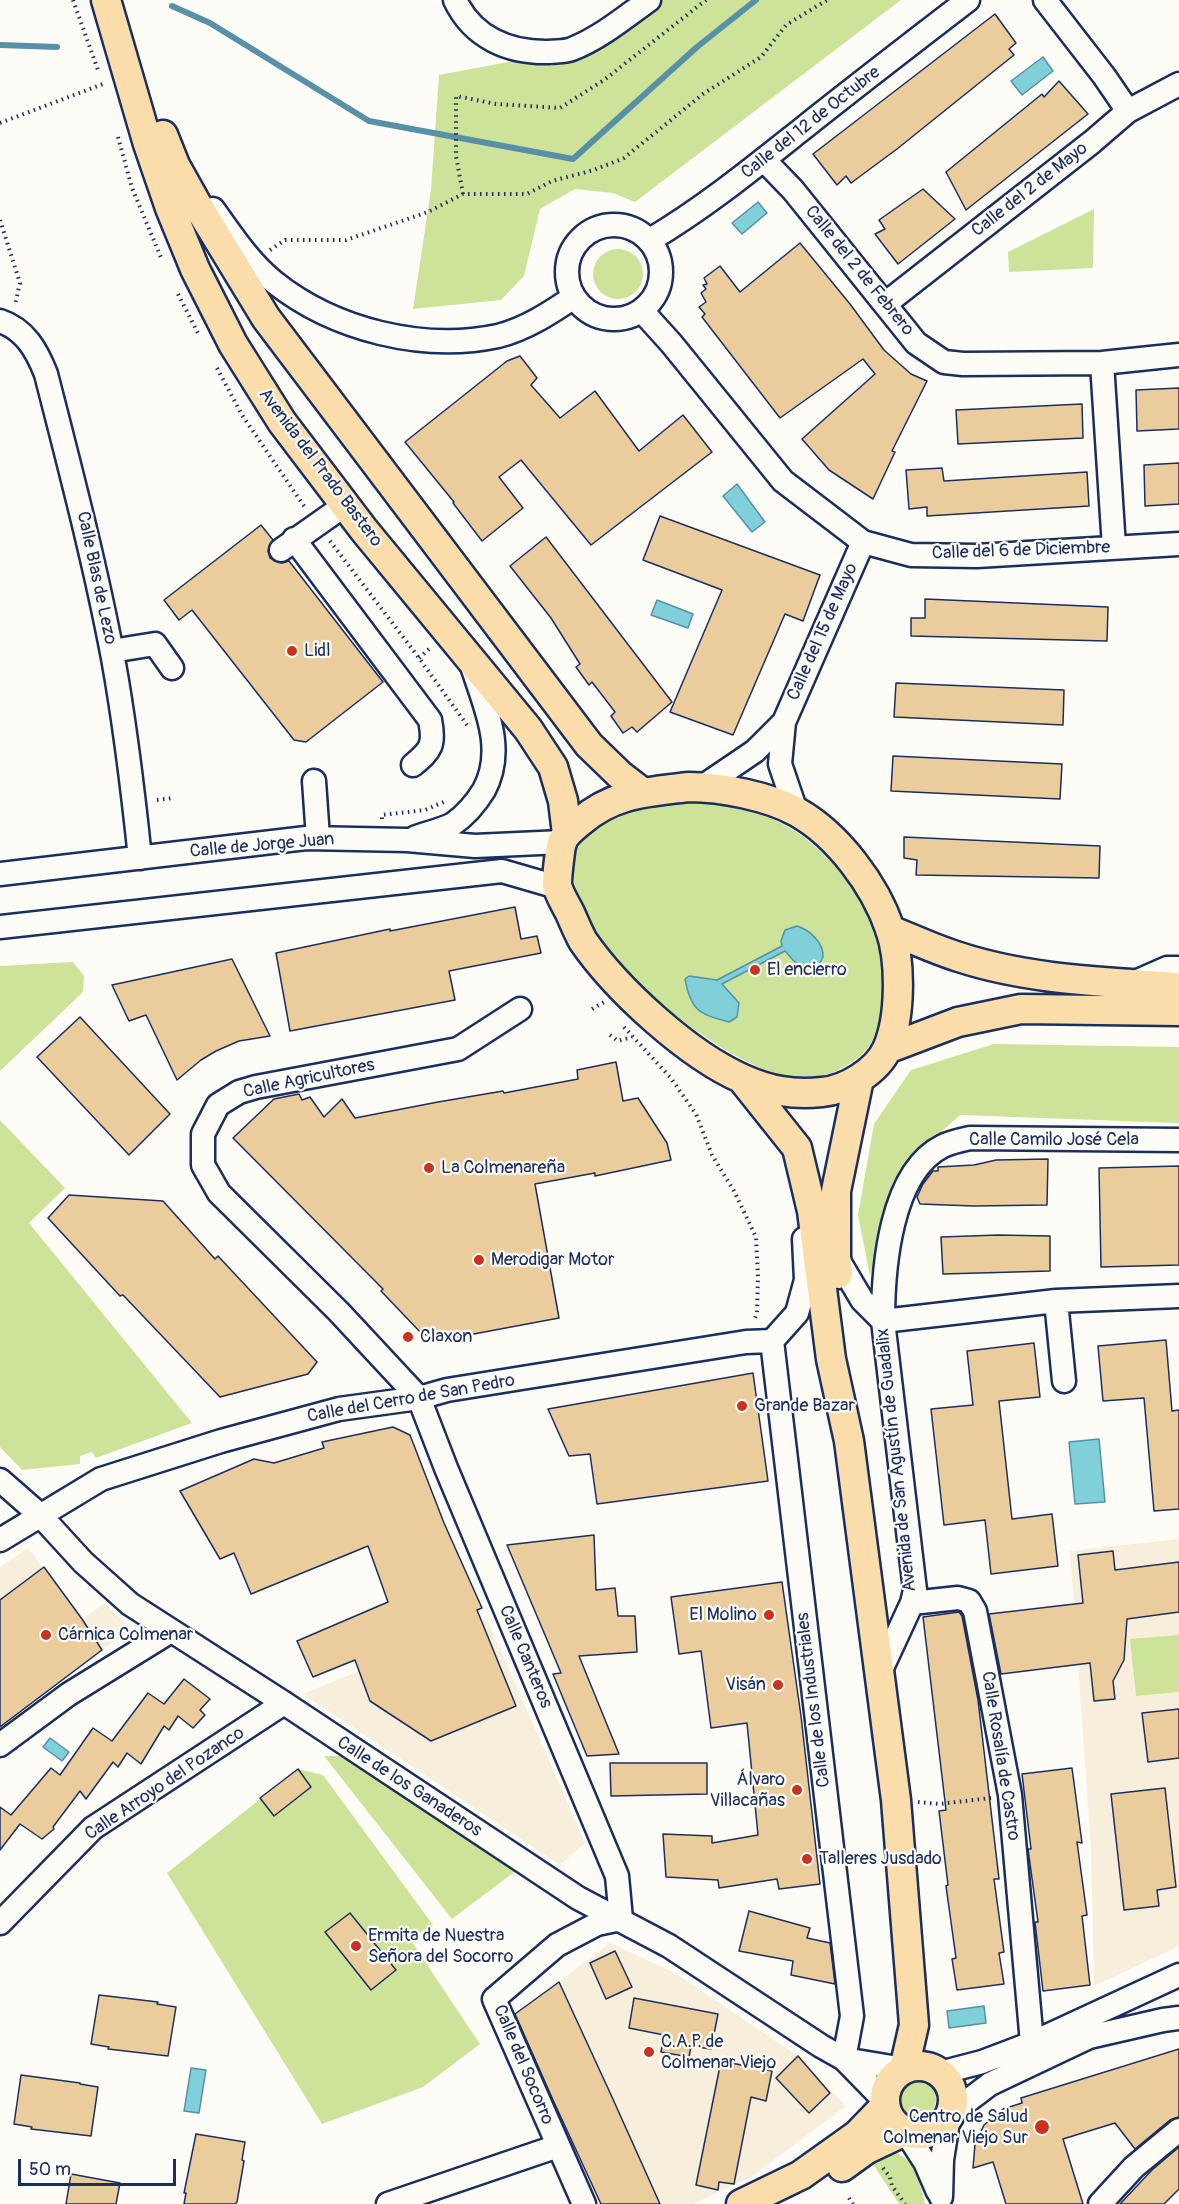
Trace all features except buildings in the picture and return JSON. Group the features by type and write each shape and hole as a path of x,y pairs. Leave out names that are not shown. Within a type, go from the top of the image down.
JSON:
{"main road":[{"name":"Avenida del Prado Bastero","path":"106,0 148,144 170,208 195,269 233,344 282,422 345,505 528,729 553,767 563,801 564,838 557,887"},
{"path":"122,0 154,114 175,165 266,318 589,744 620,775 642,792"},
{"path":"557,887 582,940 628,995 685,1044 742,1079 769,1089 797,1094 831,1091 859,1079 877,1063 887,1049 899,992 897,962 890,930 875,897 851,859 819,828 796,811 748,794 702,787 642,792 616,798 591,812 564,838"},
{"path":"890,930 960,957 1013,970 1131,984 1179,987"},
{"path":"887,1049 958,1022 1021,1009 1179,1011"},
{"path":"742,1079 797,1148 812,1211 831,1359 849,1441 896,1800 914,2025 904,2069"},
{"path":"849,1441 848,1358 836,1256 836,1191 859,1079"},
{"path":"914,2025 927,2054 948,2082 953,2104 949,2115 935,2130 925,2134 905,2131 896,2125 889,2117 885,2104 887,2088 894,2077 904,2069 916,2066 940,2073"},
{"path":"741,2204 801,2175 857,2135 885,2104"},
{"path":"779,2204 814,2187 867,2149 905,2131"}],"street":[{"path":"455,0 462,15 491,41 529,52 569,51 606,32 649,0"},
{"name":"Calle del 12 de Octubre","path":"650,240 686,219 765,161 968,0"},
{"path":"1045,0 1128,111"},
{"name":"Calle del 2 de Mayo","path":"885,304 1092,142 1128,111 1179,84"},
{"path":"163,137 252,262 275,283 314,308 353,325 399,337 451,342 498,336 537,322 574,297"},
{"name":"Calle del 2 de Febrero","path":"765,161 793,190 916,343 944,362 963,364 1102,363 1179,355"},
{"path":"607,225 623,225 638,231 650,240 661,264 658,290 651,302 642,311 628,318 612,320 584,309 574,297 568,282 567,267 580,239 593,230 607,225"},
{"name":"Calle del 6 de Diciembre","path":"642,311 678,351 783,481 863,543 911,555 977,556 1179,544"},
{"name":"Calle Blas de Lezo","path":"5,323 18,329 34,349 46,374 83,516 112,651 140,858"},
{"path":"1102,363 1114,547"},
{"path":"345,505 287,544 430,720 434,737 428,752 412,765"},
{"name":"Calle del 15 de Mayo","path":"796,811 780,764 784,722 863,543"},
{"path":"112,651 155,644 172,668"},
{"path":"407,840 453,824 476,804 493,768 495,748 471,662"},
{"name":"Calle del 15 de Mayo","path":"702,787 755,751 784,722"},
{"path":"314,781 318,838"},
{"name":"Calle de Jorge Juan","path":"0,874 318,838 407,840 475,846 564,838"},
{"path":"0,927 502,871 557,887"},
{"path":"1131,984 1167,968 1179,968"},
{"name":"Calle Agricultores","path":"419,1398 339,1312 219,1193 203,1165 203,1134 218,1105 239,1092 256,1086 458,1049 520,1010"},
{"name":"Calle Camilo José Cela","path":"883,1321 883,1285 896,1210 908,1181 923,1160 943,1146 970,1138 1179,1140"},
{"path":"772,1341 797,1313 806,1280 804,1232 796,1184 797,1148"},
{"name":"Avenida de San Agustín de Guadalix","path":"836,1256 862,1300 883,1321 915,1590 912,1603 880,1672"},
{"path":"883,1321 1056,1301 1179,1296"},
{"path":"1056,1301 1064,1382"},
{"name":"Calle del Cerro de San Pedro","path":"0,1540 101,1479 221,1441 339,1409 419,1398 447,1390 746,1342 772,1341"},
{"name":"Calle de los Industriales","path":"772,1341 852,2016 844,2059"},
{"name":"Calle Canteros","path":"419,1398 617,1876 621,1919"},
{"name":"Calle de los Ganaderos","path":"0,1480 40,1515 83,1562 130,1604 578,1898 669,1946 844,2059 885,2104"},
{"name":"Calle Rosalía de Castro","path":"912,1603 958,1598 969,1601 975,1611 1010,1796 1032,2043"},
{"path":"0,1745 69,1694 171,1630"},
{"name":"Calle Arroyo del Pozanco","path":"0,1923 93,1828 284,1703"},
{"name":"Calle del Socorro","path":"584,2204 494,1999 557,1945 597,1924 621,1919"},
{"path":"940,2073 982,2062 1032,2043 1179,1976"},
{"path":"942,2200 942,2160 949,2115 990,2084 1089,2037 1179,2018"},
{"name":"Calle de los Ganaderos","path":"844,2059 904,2069"},
{"path":"1100,2204 1134,2167 1179,2130"},
{"path":"905,2131 925,2162 942,2200"},
{"path":"388,2204 558,2146"}],"path":[{"path":"462,194 456,156 456,96 496,104 560,108 604,80 706,0"},
{"path":"252,262 285,240 346,240 428,212 462,194 527,194 552,181 594,170 624,158 703,94 761,57 786,25 827,0"},
{"path":"0,123 103,84"},
{"path":"0,220 20,283 5,323"},
{"path":"157,800 172,798"},
{"path":"592,1008 603,1000 612,1010"},
{"path":"618,1019 670,1077 696,1114 712,1155 735,1191 756,1237 757,1313 746,1342"},
{"path":"610,1035 618,1041 632,1037"},
{"path":"896,1800 939,1804 1010,1796"},
{"path":"890,2176 892,2186 905,2204"},
{"path":"849,2198 853,2204"}],"shaded area":[{"path":"1179,1539 1179,1946 1094,1986 1091,1848 1070,1551"},
{"name":"Cárnica Colmenar","path":"28,1548 82,1619 105,1603 130,1629 0,1727 0,1567"},
{"path":"487,1619 585,1843 560,1865 303,1694"},
{"path":"610,1943 673,1972 798,2056 846,2106 751,2177 693,2204 601,2204 515,2015"}],"green space":[{"path":"648,0 901,0 635,202 613,193 575,189 540,209 524,276 501,300 413,309 431,190 439,75 584,48"},
{"path":"1094,209 1093,268 1009,272 1008,252"},
{"path":"618,249 632,253 639,260 643,274 639,288 632,295 618,299 604,295 597,288 593,274 597,260 604,253"},
{"path":"696,802 757,813 798,833 834,866 866,910 878,940 881,958 883,995 881,1012 871,1043 865,1051 844,1067 821,1077 800,1079 764,1069 719,1046 672,1012 628,972 594,929 576,887 578,849 607,818 617,813 650,805"},
{"path":"73,962 84,976 83,992 0,1071 0,966"},
{"path":"994,1044 1179,1047 1179,1123 960,1115 899,1170 870,1276 858,1215 874,1124 911,1070"},
{"path":"0,1120 65,1188 29,1223 192,1423 96,1458 92,1452 80,1456 80,1464 22,1470 0,1447"},
{"path":"1179,1635 1179,1692 1136,1696 1130,1639"},
{"path":"324,1756 341,1756 517,1870 452,1919"},
{"path":"298,1769 323,1775 433,1925 410,1939 480,2044 423,2087 322,2124 167,1873"},
{"path":"918,2081 931,2086 936,2099 931,2112 918,2117 905,2112 900,2099 905,2086"},
{"path":"886,2145 915,2165 925,2204 899,2204 869,2158"}],"water":[{"path":"1043,57 1053,71 1022,95 1011,81"},
{"path":"758,202 767,213 742,234 732,223"},
{"path":"737,484 765,522 752,532 723,496"},
{"path":"657,600 693,614 688,628 651,615"},
{"path":"797,926 807,931 819,942 823,957 818,967 807,969 795,962 785,951 722,984 739,1003 737,1017 729,1022 698,1010 690,998 685,979 689,976 717,980 782,946 781,941 785,930"},
{"path":"1099,1439 1105,1502 1075,1504 1069,1442"},
{"path":"50,1738 69,1752 62,1761 43,1747"},
{"path":"984,2006 986,2023 949,2028 947,2011"},
{"path":"191,2068 206,2070 199,2113 184,2111"}],"waterway":[{"path":"172,6 210,23 369,121 573,159 697,47 756,0"},
{"path":"0,45 57,47"}],"place":[{"name":"Lidl","path":"292,651"},
{"name":"El encierro","path":"755,970"},
{"name":"La Colmenareña","path":"429,1168"},
{"name":"Merodigar Motor","path":"479,1260"},
{"name":"Claxon","path":"408,1337"},
{"name":"Grande Bazar","path":"742,1406"},
{"name":"El Molino","path":"769,1615"},
{"name":"Cárnica Colmenar","path":"46,1635"},
{"name":"Visán","path":"778,1685"},
{"name":"Álvaro Villacañas","path":"797,1790"},
{"name":"Talleres Jusdado","path":"807,1859"},
{"name":"Ermita de Nuestra Señora del Socorro","path":"356,1946"},
{"name":"C.A.P. de Colmenar Viejo","path":"649,2052"},
{"name":"Centro de Salud Colmenar Viejo Sur","path":"1042,2127"}]}
